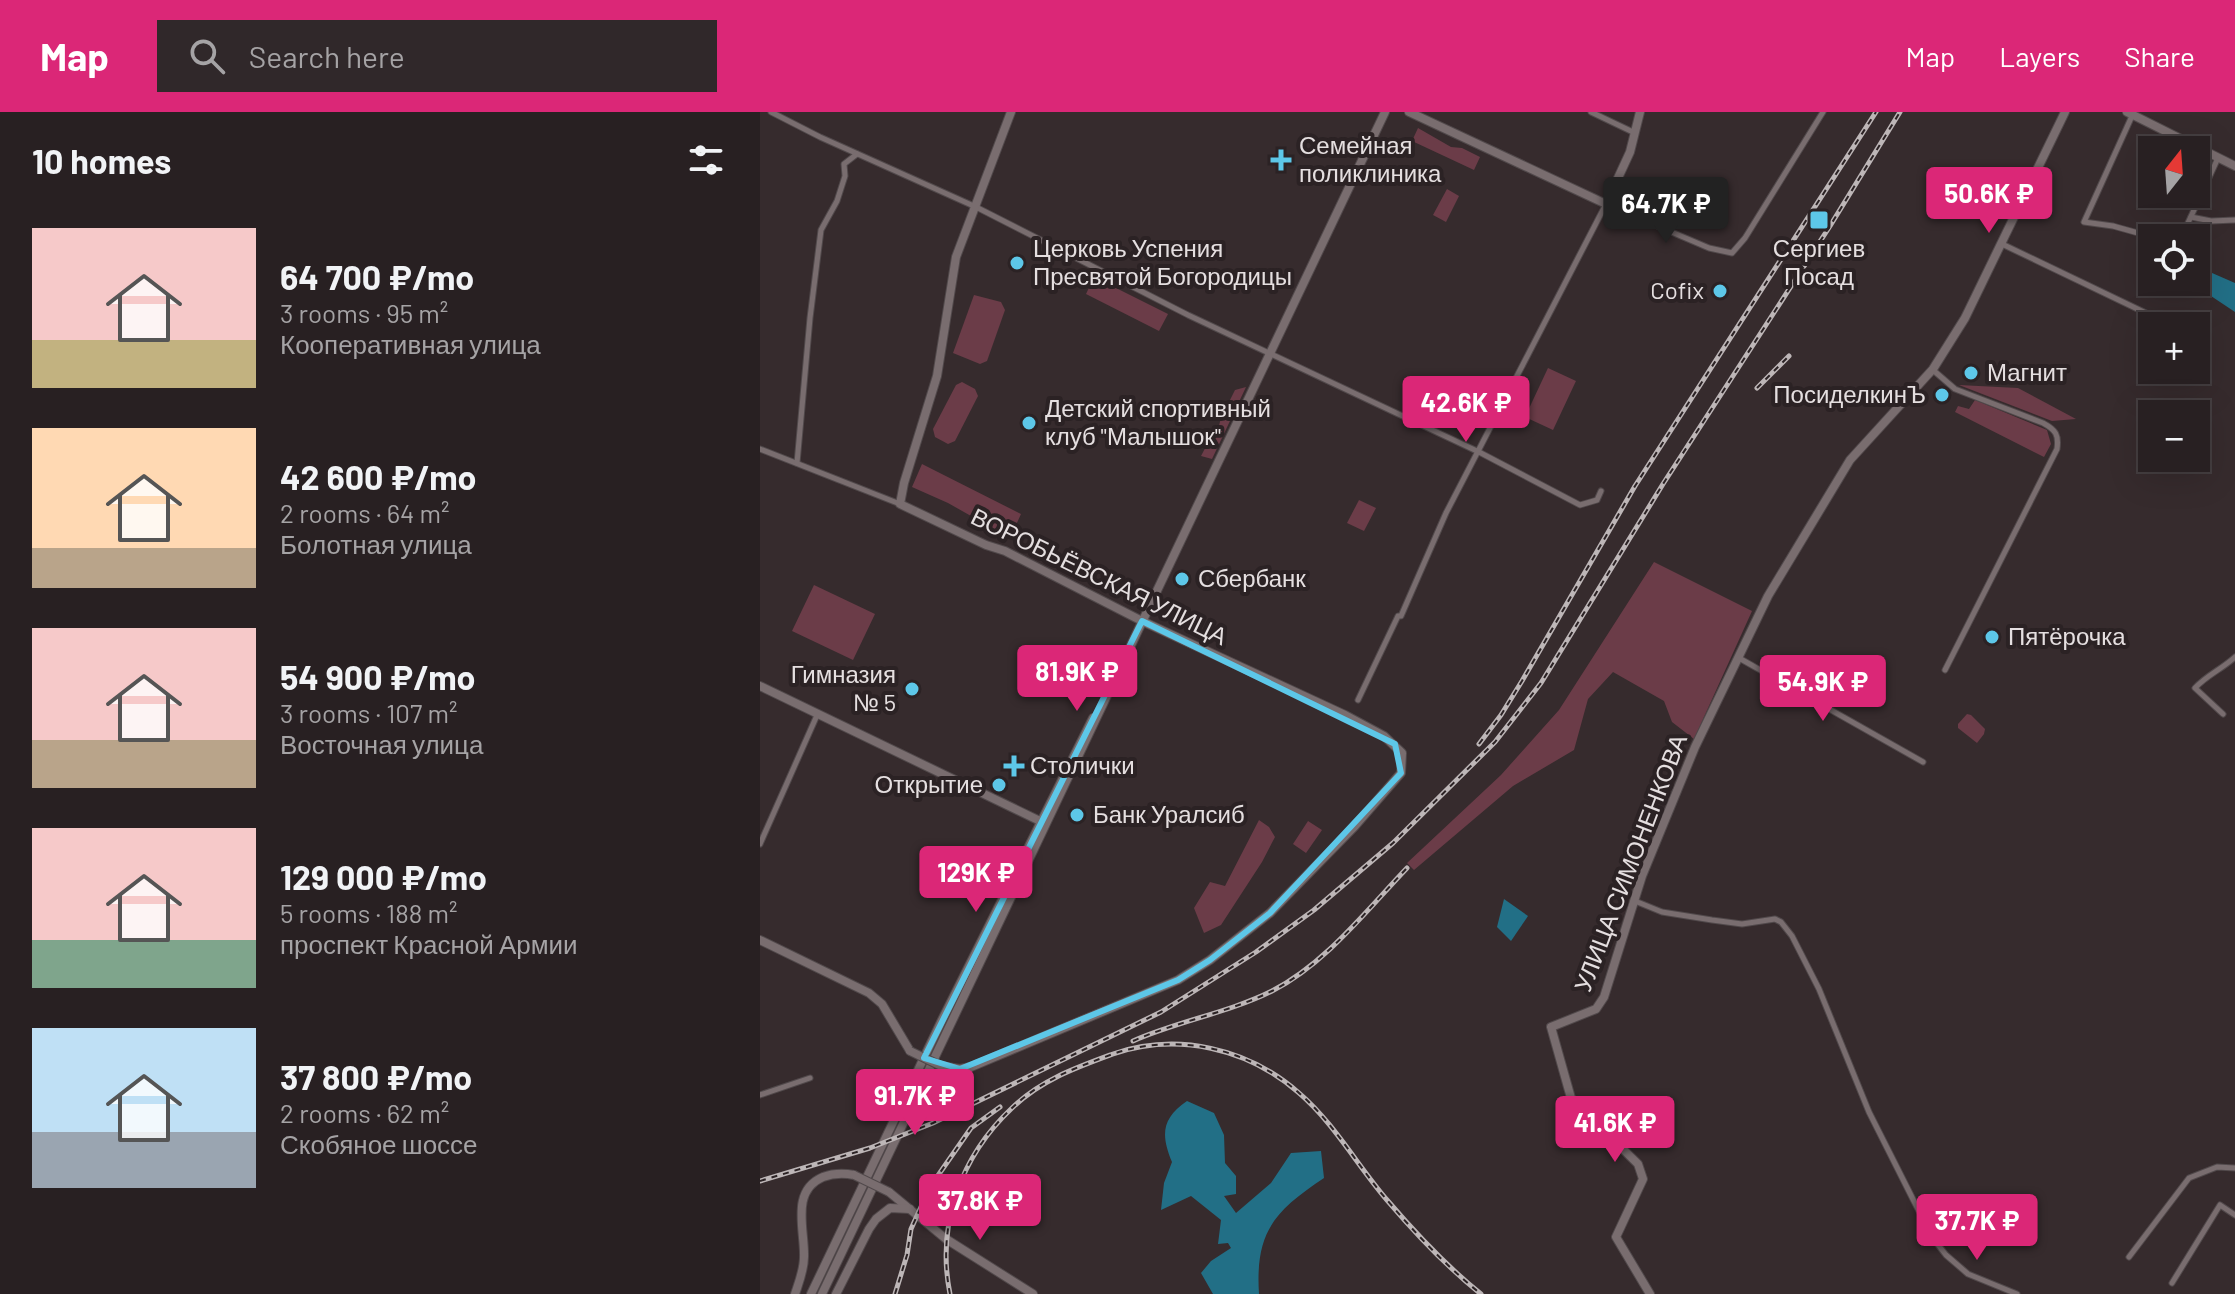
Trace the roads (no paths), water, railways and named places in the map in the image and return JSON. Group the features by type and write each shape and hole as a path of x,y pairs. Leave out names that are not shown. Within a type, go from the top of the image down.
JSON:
{"main road":[{"path":"900,504 940,365 951,276 1011,112"},
{"path":"822,1294 846,1233 1040,821 1142,621 1385,112"},
{"path":"1409,112 1606,204 1623,172 1640,112"},
{"name":"УЛИЦА СИМОНЕНКОВА","path":"1650,1294 1616,1237 1643,1179 1638,1164 1571,1098 1551,1027 1596,1009 1604,997 1642,876 1695,747 1768,596 1850,460 1933,369 1965,318 2065,112"},
{"path":"2130,113 2235,166"},
{"name":"ВОРОБЬЁВСКАЯ УЛИЦА","path":"760,940 869,993 882,1004 908,1048 941,1066 971,1067 1178,980 1210,960 1270,913 1355,826 1401,773 1402,753 1395,744 1345,715 1142,621 1005,551 900,504"},
{"path":"811,1294 846,1233 1137,637 1142,621"},
{"path":"760,686 1040,821"},
{"path":"795,1294 804,1262 801,1208 804,1195 819,1179 843,1173 889,1192 946,1239 1033,1294"},
{"path":"836,1294 876,1219 890,1208 913,1209"}],"street":[{"path":"771,112 976,207 1188,315 1479,452 1580,505 1597,500 1601,491"},
{"path":"1591,112 1635,133"},
{"path":"1358,700 1398,616 1401,616 1446,513 1606,204 1709,248 1732,253 1745,238 1823,112"},
{"path":"2130,113 2084,222 2138,233"},
{"path":"797,463 821,230 837,201 845,176 844,164 857,154"},
{"path":"2188,224 2219,158"},
{"path":"2191,217 2211,221 2235,220"},
{"path":"2002,244 2144,312"},
{"path":"1933,369 1955,389 2043,423 2054,429 2058,438 2057,449 1945,670"},
{"name":"ВОРОБЬЁВСКАЯ УЛИЦА","path":"760,449 900,504"},
{"path":"2223,714 2195,688 2208,674 2235,657"},
{"path":"1739,658 1923,762"},
{"path":"760,844 818,713"},
{"path":"1635,901 1662,912 1712,920 1742,924 1775,919 1781,922 1792,936 1819,989 1869,1112 1932,1237 1946,1255 1968,1274 2017,1294"},
{"path":"760,1095 810,1078"},
{"path":"2129,1257 2189,1178 2217,1167 2235,1168"},
{"path":"2172,1283 2220,1205 2235,1215"}],"water":[{"path":"2210,272 2235,283 2235,312 2210,295"},
{"path":"1504,899 1528,916 1511,941 1497,927"},
{"path":"1187,1101 1214,1113 1224,1135 1225,1163 1236,1176 1236,1194 1224,1196 1236,1213 1271,1183 1291,1153 1321,1151 1324,1178 1281,1213 1265,1238 1259,1294 1213,1294 1201,1273 1211,1261 1231,1248 1228,1243 1218,1244 1221,1220 1191,1196 1161,1210 1164,1183 1172,1162 1166,1144 1166,1128 1172,1114"}],"railway":[{"path":"1479,744 1522,681 1635,486 1876,112"},
{"path":"760,1181 870,1148 933,1123 1161,1012 1256,952 1314,910 1393,843 1495,742 1541,683 1663,484 1900,112"},
{"path":"1757,388 1789,356"},
{"path":"1133,1041 1255,999 1291,980 1344,936 1407,868"},
{"path":"950,1294 947,1268 950,1217 966,1169 994,1127 1023,1098 1059,1076 1113,1054 1162,1044 1211,1048 1235,1055 1279,1078 1299,1093 1323,1117 1409,1225 1481,1294"},
{"path":"895,1294 911,1229 930,1187 971,1128 1000,1107"}],"place":[{"name":"Семейная поликлиника","path":"1281,160"},
{"name":"Сергиев Посад","path":"1819,220"},
{"name":"Церковь Успения Пресвятой Богородицы","path":"1017,263"},
{"name":"Cofix","path":"1720,291"},
{"name":"Магнит","path":"1971,373"},
{"name":"ПосиделкинЪ","path":"1942,395"},
{"name":"Детский спортивный клуб \"Малышок\"","path":"1029,423"},
{"name":"Сбербанк","path":"1182,579"},
{"name":"Пятёрочка","path":"1992,637"},
{"name":"Гимназия № 5","path":"912,689"},
{"name":"Столички","path":"1014,766"},
{"name":"Открытие","path":"999,785"},
{"name":"Банк Уралсиб","path":"1077,815"}]}
